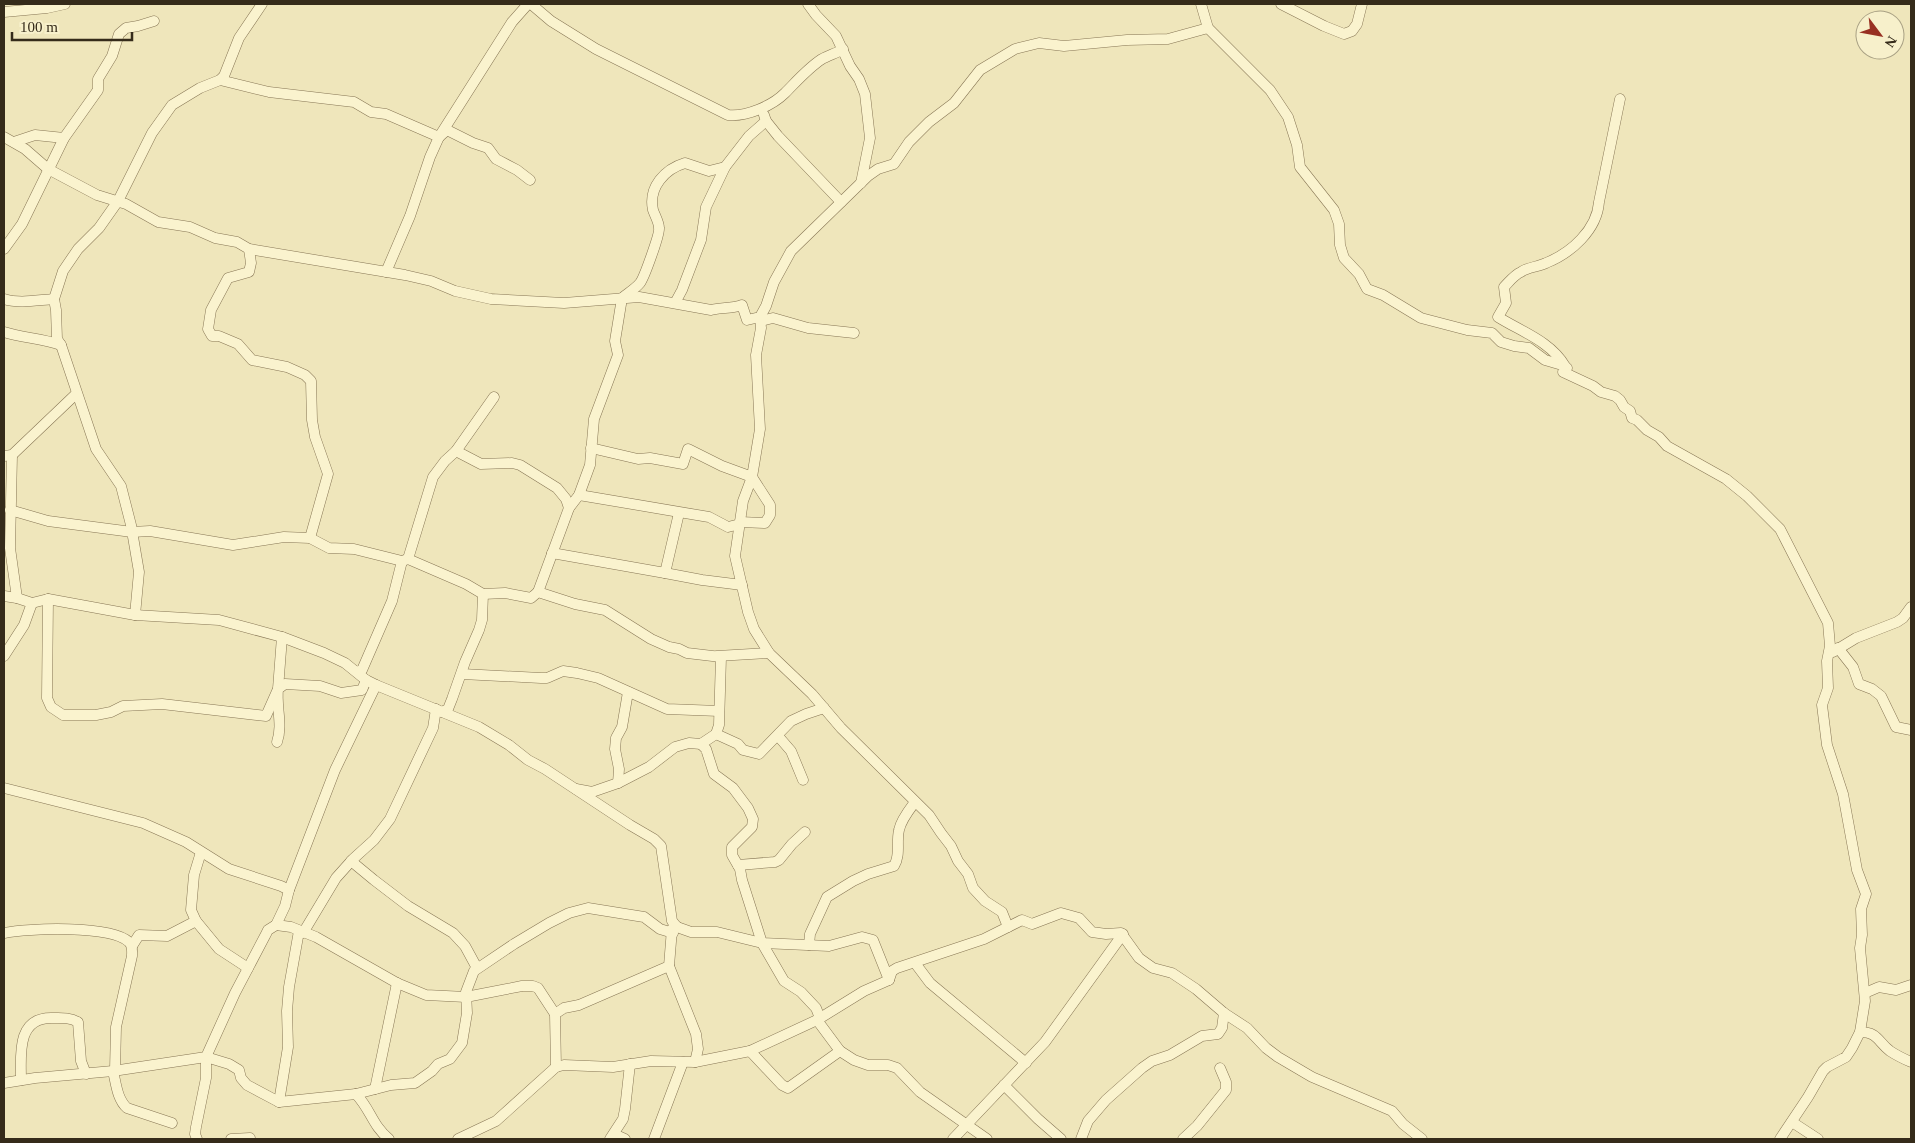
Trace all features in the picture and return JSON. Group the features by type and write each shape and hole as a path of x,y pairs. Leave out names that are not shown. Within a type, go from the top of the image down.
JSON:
{"street":[{"path":"4,12 47,8 65,4"},
{"path":"220,80 227,69 239,38 262,4"},
{"path":"386,272 410,216 430,157 439,137 512,22 530,4 551,21 596,49 724,113 732,115 762,108 784,94 822,59 843,50"},
{"path":"808,4 836,36 850,66 859,79 868,106 870,138 861,184"},
{"path":"1201,4 1208,28 1278,101 1288,117 1302,171 1334,210 1339,224 1340,246 1344,258 1359,274 1367,289 1383,294 1421,318 1467,330 1492,333 1504,344 1529,348 1549,362 1565,366"},
{"path":"1280,4 1344,34 1352,31 1357,24 1362,4"},
{"path":"4,249 22,224 64,138 98,90 98,79 112,56 119,34 126,28 154,21"},
{"path":"1008,927 1002,912 985,901 973,888 968,874 958,861 949,842 941,834 929,815 769,653 754,629 735,556 743,501 752,477 760,429 756,362 760,319 774,282 791,251 840,202 861,184 878,170 894,164 909,142 929,122 954,103 980,70 1015,48 1038,43 1064,46 1127,40 1168,39 1208,28"},
{"path":"135,615 139,572 121,486 96,449 76,394 61,344 57,339 54,299 63,271 78,250 100,228 118,201 152,133 172,105 200,88 220,80 269,92 354,102 371,112 386,114 439,137"},
{"path":"1620,99 1598,202 1598,213 1583,238 1562,256 1545,264 1521,271 1504,287 1506,303 1498,317 1545,343 1559,356 1567,368 1563,372 1620,400 1631,413 1632,418 1659,437 1667,446 1726,479 1747,496 1780,529 1828,623 1830,646 1828,655 1828,688 1822,705 1827,746 1843,794 1857,870 1866,894 1862,909 1860,948 1865,993 1864,1019 1860,1032 1846,1057 1823,1071 1780,1139"},
{"path":"762,108 766,121 840,202"},
{"path":"675,303 682,290 701,240 706,207 725,167 749,136 766,121"},
{"path":"439,137 448,130 473,143 488,148 496,159 517,170 530,180"},
{"path":"14,142 36,135 64,138"},
{"path":"4,137 14,142 48,169 97,195 118,201 158,222 190,226 215,238 236,242 250,249 422,279 455,291 491,299 564,303 639,297 711,310 722,307 731,309 742,306 747,320 773,318 808,328 854,333"},
{"path":"10,510 48,521 132,532 157,532 232,545 284,537 310,538 329,548 354,549 405,560 466,584 483,594 506,592 531,598 538,592 569,508 579,495 590,465 594,419 618,355 615,342 622,298 637,287 644,277 660,229 653,211 652,199 654,188 669,170 685,163 708,171 725,167"},
{"path":"250,249 251,263 249,272 228,278 211,310 208,329 212,336 219,336 238,344 252,360 287,366 305,375 311,381 312,420 315,438 328,474 310,538"},
{"path":"4,299 15,302 54,299"},
{"path":"4,332 46,339 61,344"},
{"path":"17,598 10,548 8,456 76,394"},
{"path":"357,672 362,670 389,609 434,477 445,462 456,452 494,397"},
{"path":"579,495 709,518 728,527 740,523 765,523 770,515 770,505 752,477 722,466 689,449 686,451 682,464 650,458 638,459 591,448"},
{"path":"456,452 481,464 512,463 520,465 557,488 566,499 569,508"},
{"path":"665,573 679,513"},
{"path":"552,553 742,586"},
{"path":"538,592 575,604 606,610 651,639 689,653 718,656 769,653"},
{"path":"439,711 448,709 462,674 464,662 482,620 483,594"},
{"path":"4,596 32,603 48,599 135,615 218,620 282,637 324,653 345,664 371,682 479,727 509,745 528,760 546,768 654,839 661,846 675,930 669,951 669,966 696,1034 698,1049 694,1062"},
{"path":"48,599 47,698 51,707 62,715 96,715 111,712 123,706 162,704 264,716 268,714 278,689 285,684 320,686 341,692 352,692 362,690 371,682"},
{"path":"4,656 24,625 32,603"},
{"path":"1828,655 1856,638 1897,622 1903,618 1911,607"},
{"path":"277,742 281,732 276,704 282,637"},
{"path":"1838,648 1853,667 1859,684 1872,689 1881,696 1895,725 1899,728 1911,730"},
{"path":"576,789 592,792 618,783 649,766 675,747 689,743 701,744 716,734 719,725 722,660 718,656"},
{"path":"462,674 547,678 559,672 568,671 598,678 667,709 719,711"},
{"path":"198,1139 195,1134 206,1078 206,1057 248,968 268,930 276,925 285,906 289,890 335,770 371,682"},
{"path":"618,783 619,769 615,749 616,738 622,727 628,692"},
{"path":"716,734 738,744 743,750 759,754 796,718 824,708"},
{"path":"280,1102 288,1047 287,1011 289,988 301,932 326,892 351,861 374,840 390,819 433,728 439,711"},
{"path":"778,736 791,750 803,780"},
{"path":"701,744 706,749 714,774 733,788 748,808 753,819 752,827 732,847 732,855 738,865 762,943 784,982 800,992 816,1008 818,1019 840,1051 854,1060 868,1065 888,1064 898,1068 920,1092 987,1139"},
{"path":"4,788 143,823 186,842 229,869 289,890"},
{"path":"810,945 810,934 827,897 860,877 894,866 898,858 898,832 900,825 915,802"},
{"path":"738,865 779,860 805,832"},
{"path":"201,852 194,875 191,910 196,921 219,949 248,968"},
{"path":"351,861 408,906 453,932 466,946 477,968"},
{"path":"4,1083 114,1071 206,1057 229,1064 239,1070 241,1078 247,1085 280,1102 356,1094 391,1085 415,1083 432,1071 438,1064 450,1059 462,1043 467,1013 466,997 470,979 477,968 549,923 582,909 595,908 644,917 660,929 717,932 762,943 829,946 862,937 869,938 873,940 889,980"},
{"path":"458,1139 496,1121 556,1067 564,1065 613,1067 652,1062 694,1062 750,1051 818,1019 864,991 889,980 892,971 984,939 1022,920 1029,924 1040,922 1061,913 1079,918 1092,932 1106,934 1119,932 1123,934 1139,958 1153,968 1166,971 1180,978 1224,1013 1247,1028 1266,1048 1284,1061 1312,1077 1390,1110 1422,1139"},
{"path":"172,1123 127,1108 120,1100 114,1071 116,1027 132,956 132,946 139,935 167,936 196,921"},
{"path":"276,925 316,937 397,983 426,995 466,997 510,987 533,986 538,988 544,994 555,1014 556,1067"},
{"path":"4,933 26,929 84,930 124,938 132,946"},
{"path":"953,1139 1045,1042 1123,934"},
{"path":"915,963 930,983 1026,1062"},
{"path":"555,1014 564,1008 579,1005 669,966"},
{"path":"375,1089 397,983"},
{"path":"1865,993 1879,987 1899,990 1911,985"},
{"path":"1081,1139 1088,1121 1106,1100 1152,1061 1170,1055 1202,1036 1218,1034 1222,1028 1224,1013"},
{"path":"21,1080 24,1036 28,1027 35,1021 46,1018 71,1018 78,1022 81,1061 86,1074"},
{"path":"1860,1032 1871,1033 1878,1037 1889,1050 1911,1062"},
{"path":"750,1051 779,1083 788,1088 840,1051"},
{"path":"654,1139 683,1062"},
{"path":"625,1139 612,1136 623,1119 626,1109 630,1064"},
{"path":"1183,1139 1197,1126 1226,1090 1226,1082 1220,1068"},
{"path":"1004,1085 1061,1139"},
{"path":"356,1094 364,1102 377,1128 389,1139"},
{"path":"1792,1122 1818,1139"},
{"path":"231,1139 250,1138"}]}
